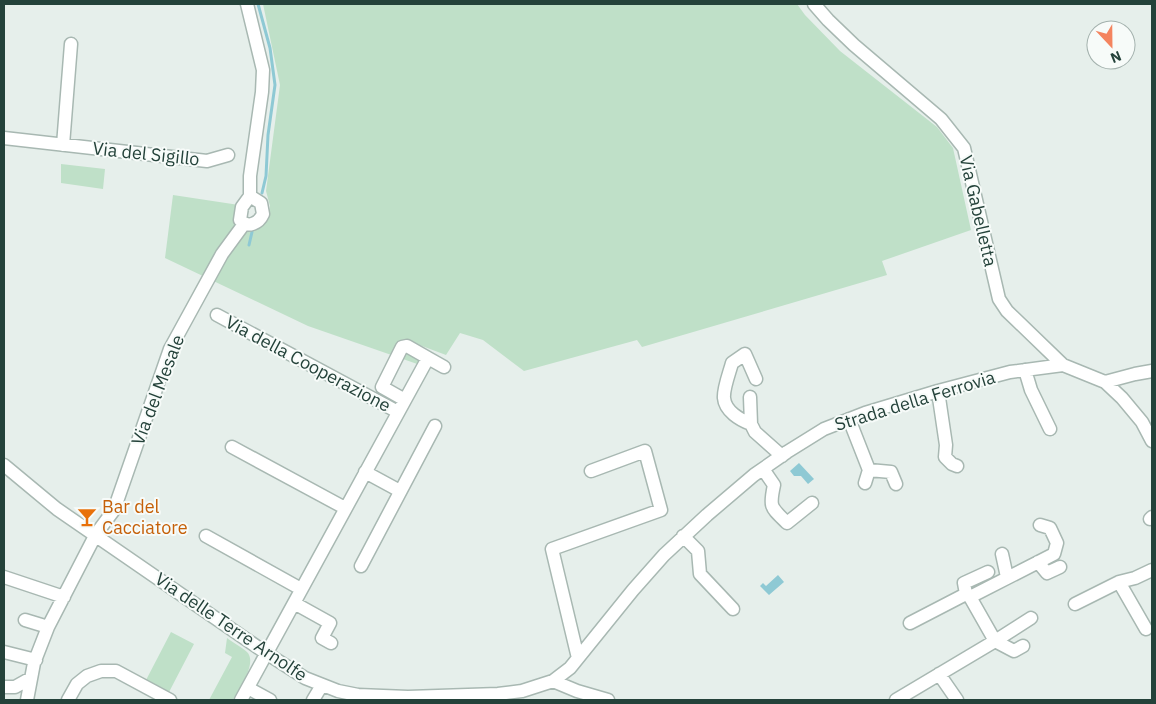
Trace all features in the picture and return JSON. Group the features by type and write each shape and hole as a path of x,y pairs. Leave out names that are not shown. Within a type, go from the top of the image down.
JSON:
{"street":[{"path":"244,224 240,220 242,207 250,196 250,176 262,92 263,70 246,4"},
{"name":"Via Gabelletta","path":"814,4 854,45 941,119 960,142 964,148 999,299 1007,311 1063,365"},
{"path":"63,145 71,44"},
{"name":"Via del Sigillo","path":"4,138 207,162 228,155"},
{"name":"Via del Mesale","path":"26,700 34,668 48,627 96,534 114,510 170,349 222,254 244,224 248,225 257,222 263,214 261,203 250,196"},
{"name":"Via della Cooperazione","path":"218,315 398,412"},
{"name":"Via della Cooperazione","path":"241,700 428,358 407,346 402,347 382,387 405,400"},
{"path":"751,424 738,420 728,408 724,398 732,362 745,354 756,379"},
{"path":"428,358 444,367"},
{"name":"Strada della Ferrovia","path":"553,681 574,663 633,590 683,536 763,469 824,429 849,419 938,391 1010,372 1063,365 1106,382 1142,422 1152,441"},
{"path":"1025,370 1031,390 1050,429"},
{"path":"1106,382 1152,371"},
{"path":"938,391 946,445 945,457 957,466"},
{"path":"750,397 751,424 755,432 782,456"},
{"path":"849,419 869,470 865,483"},
{"path":"361,566 435,426"},
{"path":"232,447 345,508"},
{"path":"577,691 574,663 552,549 661,510 645,451 591,471"},
{"name":"Via delle Terre Arnolfe","path":"4,465 42,498 266,653 305,678 322,685 358,695 457,698 522,691 553,681"},
{"path":"763,469 774,485 770,502 773,509 787,524 812,503"},
{"path":"869,470 891,472 896,484"},
{"path":"365,472 400,491"},
{"path":"910,623 1054,554 1057,543 1050,528 1040,525"},
{"path":"206,536 301,589"},
{"path":"683,536 698,551 700,574 733,609"},
{"path":"1002,554 1007,578"},
{"path":"1038,562 1047,572 1060,567"},
{"path":"1075,604 1120,582 1135,578 1152,570"},
{"path":"988,572 964,583 968,596 995,641 1014,651 1023,646"},
{"path":"4,577 64,597"},
{"path":"1120,582 1146,629"},
{"path":"294,603 330,623 322,638 331,643"},
{"path":"896,700 1031,618"},
{"path":"25,620 48,627"},
{"path":"4,652 34,668"},
{"path":"4,657 34,668"},
{"path":"4,687 14,687 34,668"},
{"path":"68,700 77,684 87,676 101,671 116,671 170,700"},
{"path":"940,674 957,700"},
{"path":"553,681 594,698 608,700"},
{"path":"313,700 322,685"},
{"path":"248,688 270,700"}],"green space":[{"path":"263,4 797,4 805,15 840,51 937,127 953,148 971,230 882,261 887,275 642,347 637,340 524,371 483,340 460,333 446,355 406,340 423,366 308,326 165,258 173,195 239,205 245,231 258,229 268,220 270,206 266,191 280,85"},
{"path":"61,164 105,169 103,189 61,183"},
{"path":"171,632 194,644 168,694 145,682"},
{"path":"227,638 247,652 250,657 249,669 233,700 209,700 232,657 225,653"}],"water":[{"path":"799,463 814,479 808,484 801,476 794,476 790,471"},
{"path":"778,575 784,582 769,595 760,586 763,583 766,586"}],"waterway":[{"path":"258,4 270,48 275,85 268,135 266,176 262,193"},
{"path":"249,245 252,232"}],"place":[{"name":"Bar del Cacciatore","path":"87,517"}]}
